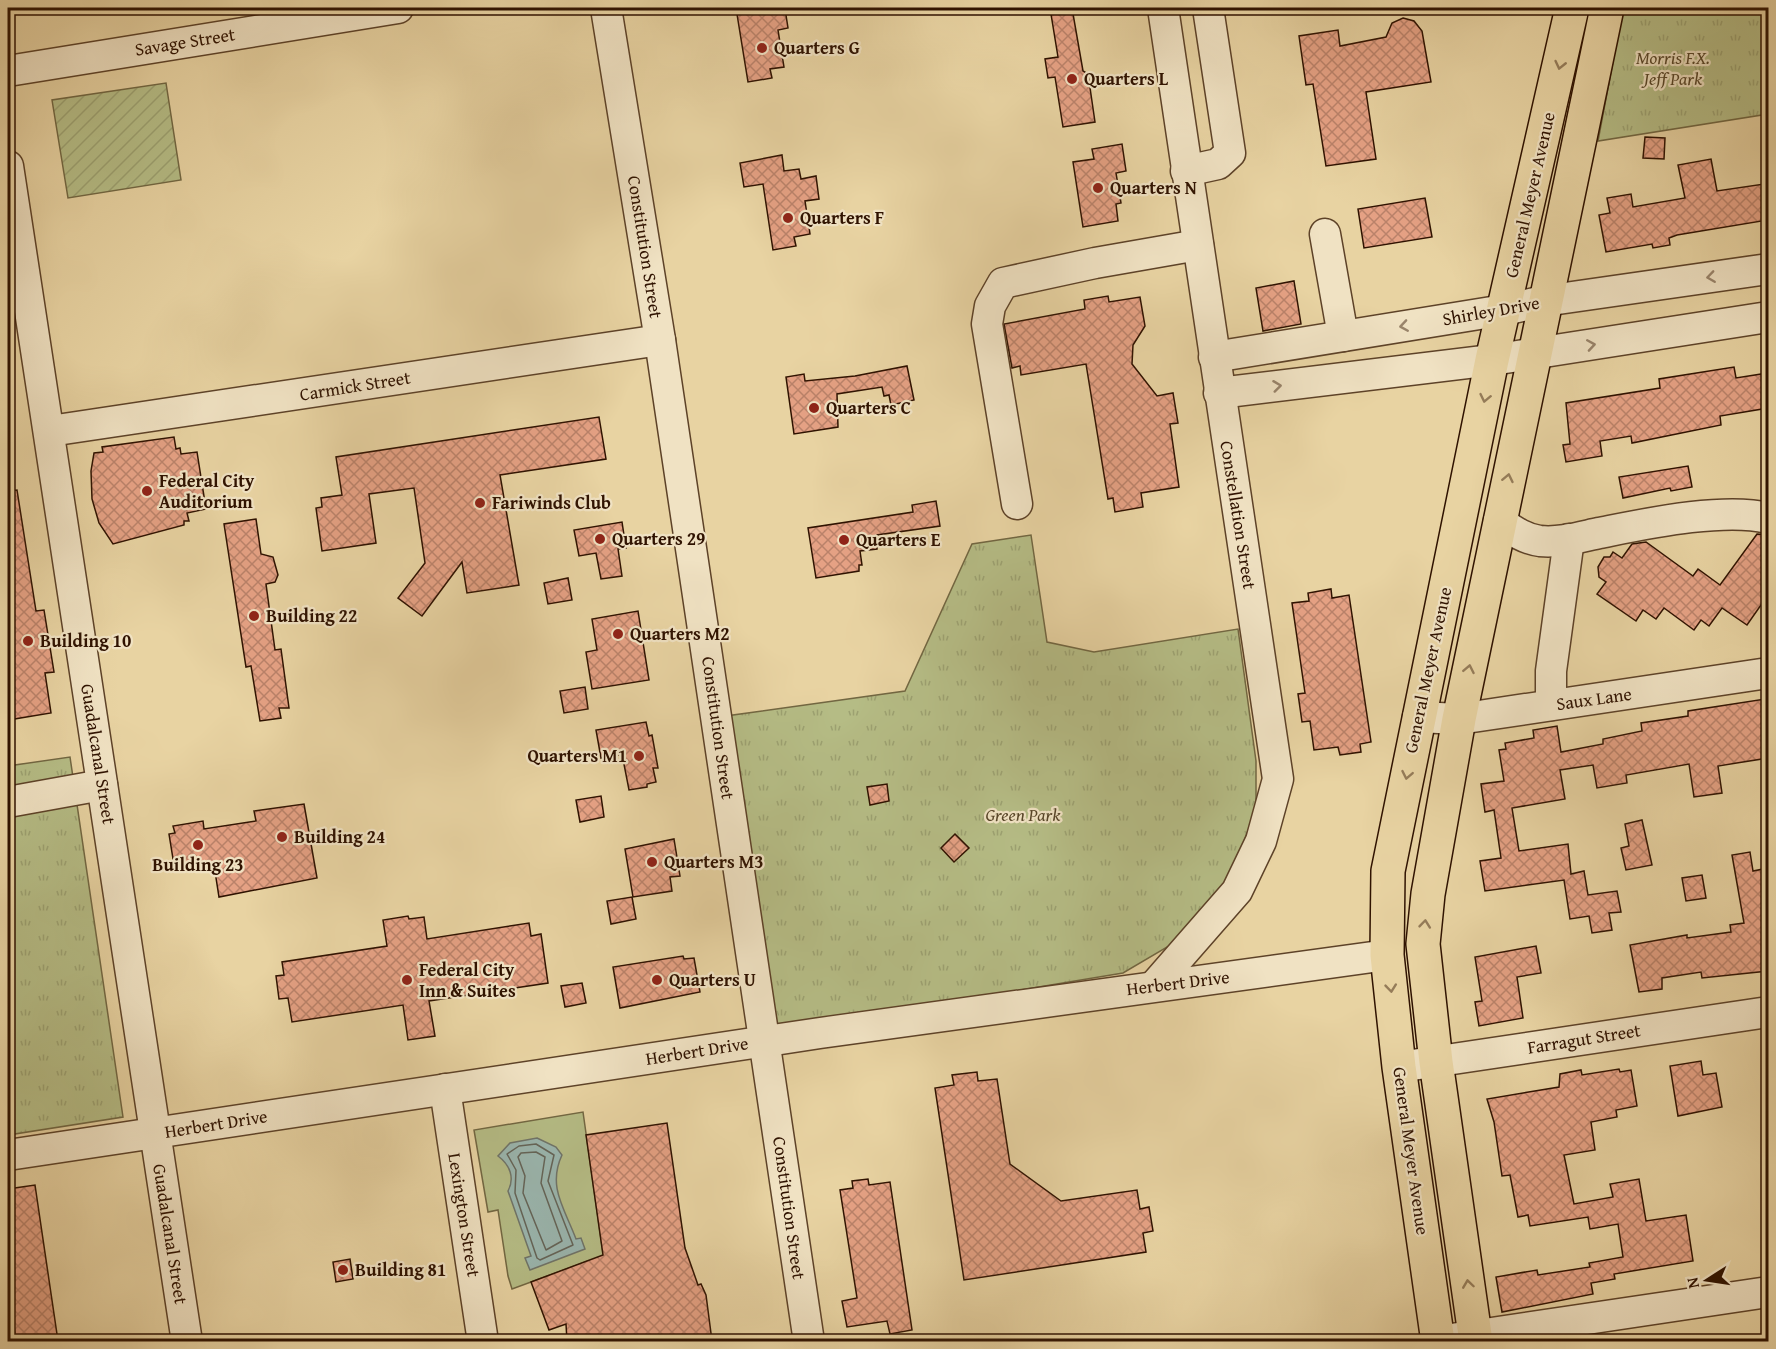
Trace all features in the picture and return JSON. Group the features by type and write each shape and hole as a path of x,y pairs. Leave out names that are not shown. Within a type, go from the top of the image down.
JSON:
{"main road":[{"name":"General Meyer Avenue","path":"1438,1341 1399,1067 1387,955 1388,871 1492,360 1572,8"},
{"name":"General Meyer Avenue","path":"1475,1338 1423,944 1430,883 1459,719 1544,301 1607,8"}],"street":[{"name":"Savage Street","path":"8,71 238,20 398,8"},
{"name":"Constitution Street","path":"606,8 660,340 809,1341"},
{"name":"Constellation Street","path":"1154,986 1237,891 1261,841 1278,780 1162,8"},
{"path":"1186,171 1218,164 1230,153 1208,8"},
{"name":"Guadalcanal Street","path":"8,166 187,1341"},
{"path":"1325,234 1343,336"},
{"path":"1017,504 987,324 990,306 1003,283 1095,262 1197,245"},
{"name":"Shirley Drive","path":"1214,357 1504,310 1544,301 1768,269"},
{"path":"1219,393 1492,360 1768,317"},
{"name":"Carmick Street","path":"50,431 660,340"},
{"path":"1499,521 1523,537 1539,541 1569,539 1699,518 1736,515 1768,518"},
{"path":"1551,705 1551,671 1569,539"},
{"name":"Saux Lane","path":"1418,717 1459,719 1768,673"},
{"path":"8,802 102,785"},
{"name":"Herbert Drive","path":"8,1155 764,1041 1387,955"},
{"name":"Farragut Street","path":"1399,1067 1768,1012"},
{"name":"Lexington Street","path":"445,1089 483,1341"},
{"path":"1438,1341 1475,1338 1768,1292"}],"green space":[{"name":"Morris F.X. Jeff Park","path":"1623,8 1768,8 1768,114 1598,141"},
{"path":"166,83 181,180 68,198 52,100"},
{"name":"Green Park","path":"1031,535 1047,642 1094,652 1238,629 1256,761 1256,810 1231,875 1203,913 1169,946 1123,973 793,1028 777,1027 726,716 905,691 972,544"},
{"path":"70,757 123,1117 8,1135 8,766"},
{"path":"583,1112 609,1296 588,1261 512,1289 498,1210 488,1212 474,1130"}],"water":[{"path":"537,1138 556,1147 562,1155 556,1177 559,1198 576,1239 581,1238 585,1249 530,1270 525,1258 531,1256 508,1191 511,1181 510,1172 506,1163 498,1156 510,1143"}],"building":[{"name":"Quarters G","path":"736,8 785,9 788,28 778,30 784,67 770,69 772,78 748,82"},
{"name":"Quarters L","path":"1050,8 1072,8 1083,71 1088,74 1095,122 1063,127 1055,77 1048,78 1045,59 1058,57"},
{"path":"1403,18 1414,21 1422,31 1431,82 1366,92 1376,159 1326,166 1313,84 1306,85 1299,36 1338,30 1340,46 1386,37 1392,23"},
{"path":"1645,137 1665,138 1664,159 1643,158"},
{"name":"Quarters N","path":"1122,144 1126,171 1116,173 1121,203 1116,204 1118,221 1083,227 1073,162 1094,159 1092,149"},
{"name":"Quarters F","path":"782,155 784,171 799,169 801,179 816,176 819,199 805,201 810,234 794,237 796,246 773,250 763,184 744,187 740,163"},
{"path":"1711,159 1717,191 1764,184 1768,220 1677,235 1669,238 1670,245 1653,248 1652,244 1606,252 1599,215 1610,213 1607,198 1631,194 1633,207 1685,198 1678,165"},
{"path":"1425,198 1432,237 1364,248 1358,209"},
{"path":"1294,281 1301,324 1263,331 1256,288"},
{"path":"1108,296 1109,302 1140,297 1145,326 1133,345 1132,364 1157,396 1173,393 1178,423 1170,424 1179,487 1141,493 1143,507 1115,512 1113,498 1108,499 1086,364 1021,375 1020,366 1012,368 1004,324 1085,309 1084,300"},
{"name":"Quarters C","path":"907,366 914,400 891,405 889,395 884,396 882,387 837,394 838,427 794,434 786,377 804,374 805,381 855,376"},
{"path":"1734,367 1736,378 1768,373 1768,408 1720,416 1721,425 1632,443 1631,436 1600,441 1602,456 1566,462 1563,445 1570,444 1566,403 1660,388 1659,379"},
{"name":"Fariwinds Club","path":"599,417 606,459 500,475 519,585 467,593 462,562 422,616 398,598 425,563 414,488 369,494 376,543 322,551 316,508 322,507 321,498 342,495 336,457"},
{"name":"Federal City Auditorium","path":"174,437 176,449 180,448 181,454 197,452 206,509 187,513 189,521 184,521 184,525 113,544 99,523 92,499 91,471 94,453 103,452 102,447"},
{"path":"1688,466 1692,487 1671,491 1670,488 1623,498 1619,477"},
{"name":"Building 10","path":"17,490 36,611 44,610 54,672 45,673 51,713 8,720 8,491"},
{"name":"Quarters E","path":"936,501 940,526 877,535 877,549 860,551 862,565 859,565 859,571 816,578 808,528 913,512 912,505"},
{"name":"Building 22","path":"256,519 261,554 273,557 278,575 275,582 266,584 275,650 281,649 289,708 279,708 281,718 260,721 251,666 246,667 224,524"},
{"name":"Quarters 29","path":"622,522 626,548 618,549 622,576 601,579 596,553 579,556 574,530"},
{"path":"1757,534 1768,535 1768,595 1747,625 1722,608 1709,626 1701,620 1694,630 1664,608 1656,619 1643,610 1636,621 1597,594 1606,582 1599,577 1598,567 1604,557 1610,557 1613,552 1622,558 1632,544 1646,542 1693,576 1698,569 1720,585"},
{"path":"568,578 572,600 548,604 544,583"},
{"path":"1331,589 1332,598 1349,595 1371,742 1360,744 1361,752 1340,755 1338,747 1314,750 1310,721 1302,722 1298,694 1305,693 1292,603 1309,601 1308,593"},
{"name":"Quarters M2","path":"638,611 649,680 592,689 586,652 597,650 592,619"},
{"path":"585,687 588,709 564,713 560,691"},
{"path":"1765,699 1768,718 1768,758 1718,766 1722,793 1694,797 1689,764 1626,775 1627,783 1597,788 1593,765 1560,770 1565,799 1512,808 1519,851 1568,844 1571,874 1584,871 1588,895 1617,891 1621,912 1609,913 1612,930 1592,933 1589,916 1570,919 1564,880 1485,891 1480,861 1501,858 1494,810 1485,812 1481,784 1504,781 1499,750 1506,749 1505,743 1534,738 1533,730 1557,726 1561,752 1603,744 1603,739 1642,731 1641,723 1688,716 1688,711"},
{"name":"Quarters M1","path":"646,722 649,736 652,735 658,768 653,768 656,782 647,784 647,787 629,790 622,754 601,758 596,730"},
{"path":"887,784 889,801 870,805 867,787"},
{"path":"601,796 604,817 580,822 576,800"},
{"path":"304,804 317,878 219,897 214,865 196,868 194,862 174,865 169,834 175,833 173,826 203,821 204,829 256,821 254,811"},
{"path":"1642,820 1652,865 1626,870 1621,848 1629,846 1625,824"},
{"path":"955,834 969,848 954,862 941,848"},
{"name":"Quarters M3","path":"674,839 680,876 670,877 672,891 633,897 625,849"},
{"path":"1750,852 1753,871 1768,868 1768,971 1702,978 1701,972 1662,978 1662,989 1639,992 1630,945 1687,935 1687,938 1731,932 1730,925 1744,923 1732,855"},
{"path":"1702,875 1706,898 1686,901 1682,878"},
{"path":"632,897 636,919 611,924 607,901"},
{"name":"Federal City Inn & Suites","path":"408,916 409,919 424,917 427,939 529,923 531,936 541,934 548,983 429,1001 435,1036 408,1040 403,1005 292,1022 288,998 279,999 276,976 284,975 282,962 387,946 383,920"},
{"path":"1536,946 1541,973 1517,977 1523,1018 1479,1026 1475,1002 1482,1001 1475,957"},
{"name":"Quarters U","path":"683,956 684,959 694,958 700,992 620,1008 613,967"},
{"path":"582,983 586,1003 565,1007 561,986"},
{"path":"1701,1061 1703,1075 1716,1073 1722,1107 1678,1116 1670,1066"},
{"path":"1619,1069 1620,1072 1631,1070 1637,1106 1616,1110 1617,1117 1591,1122 1595,1150 1564,1155 1574,1204 1613,1197 1610,1184 1639,1179 1646,1221 1686,1215 1693,1261 1614,1274 1615,1279 1591,1283 1593,1294 1502,1312 1496,1277 1537,1270 1538,1275 1590,1267 1589,1263 1623,1257 1618,1224 1590,1229 1588,1217 1530,1226 1528,1215 1518,1217 1510,1175 1502,1176 1494,1122 1487,1099 1559,1087 1560,1074 1581,1070 1582,1075"},
{"path":"977,1072 978,1081 997,1079 1010,1164 1061,1201 1137,1190 1140,1209 1149,1207 1153,1231 1143,1233 1146,1252 964,1280 935,1088 954,1085 952,1075"},
{"path":"667,1123 685,1248 698,1285 701,1284 706,1295 712,1341 567,1341 566,1324 549,1330 531,1282 603,1255 586,1135"},
{"path":"868,1179 869,1185 890,1182 912,1330 890,1334 887,1321 847,1327 842,1301 857,1298 840,1190 853,1188 852,1181"},
{"path":"35,1185 58,1341 16,1341 8,1282 8,1189"},
{"name":"Building 81","path":"350,1259 353,1279 336,1282 333,1262"}],"place":[{"name":"Quarters G","path":"762,48"},
{"name":"Quarters L","path":"1072,79"},
{"name":"Quarters N","path":"1098,188"},
{"name":"Quarters F","path":"788,218"},
{"name":"Quarters C","path":"814,408"},
{"name":"Federal City Auditorium","path":"147,491"},
{"name":"Fariwinds Club","path":"480,503"},
{"name":"Quarters 29","path":"600,539"},
{"name":"Quarters E","path":"844,540"},
{"name":"Building 22","path":"254,616"},
{"name":"Quarters M2","path":"618,634"},
{"name":"Building 10","path":"28,641"},
{"name":"Quarters M1","path":"639,756"},
{"name":"Building 24","path":"282,837"},
{"name":"Building 23","path":"198,845"},
{"name":"Quarters M3","path":"652,862"},
{"name":"Federal City Inn & Suites","path":"407,980"},
{"name":"Quarters U","path":"657,980"},
{"name":"Building 81","path":"343,1270"}]}
